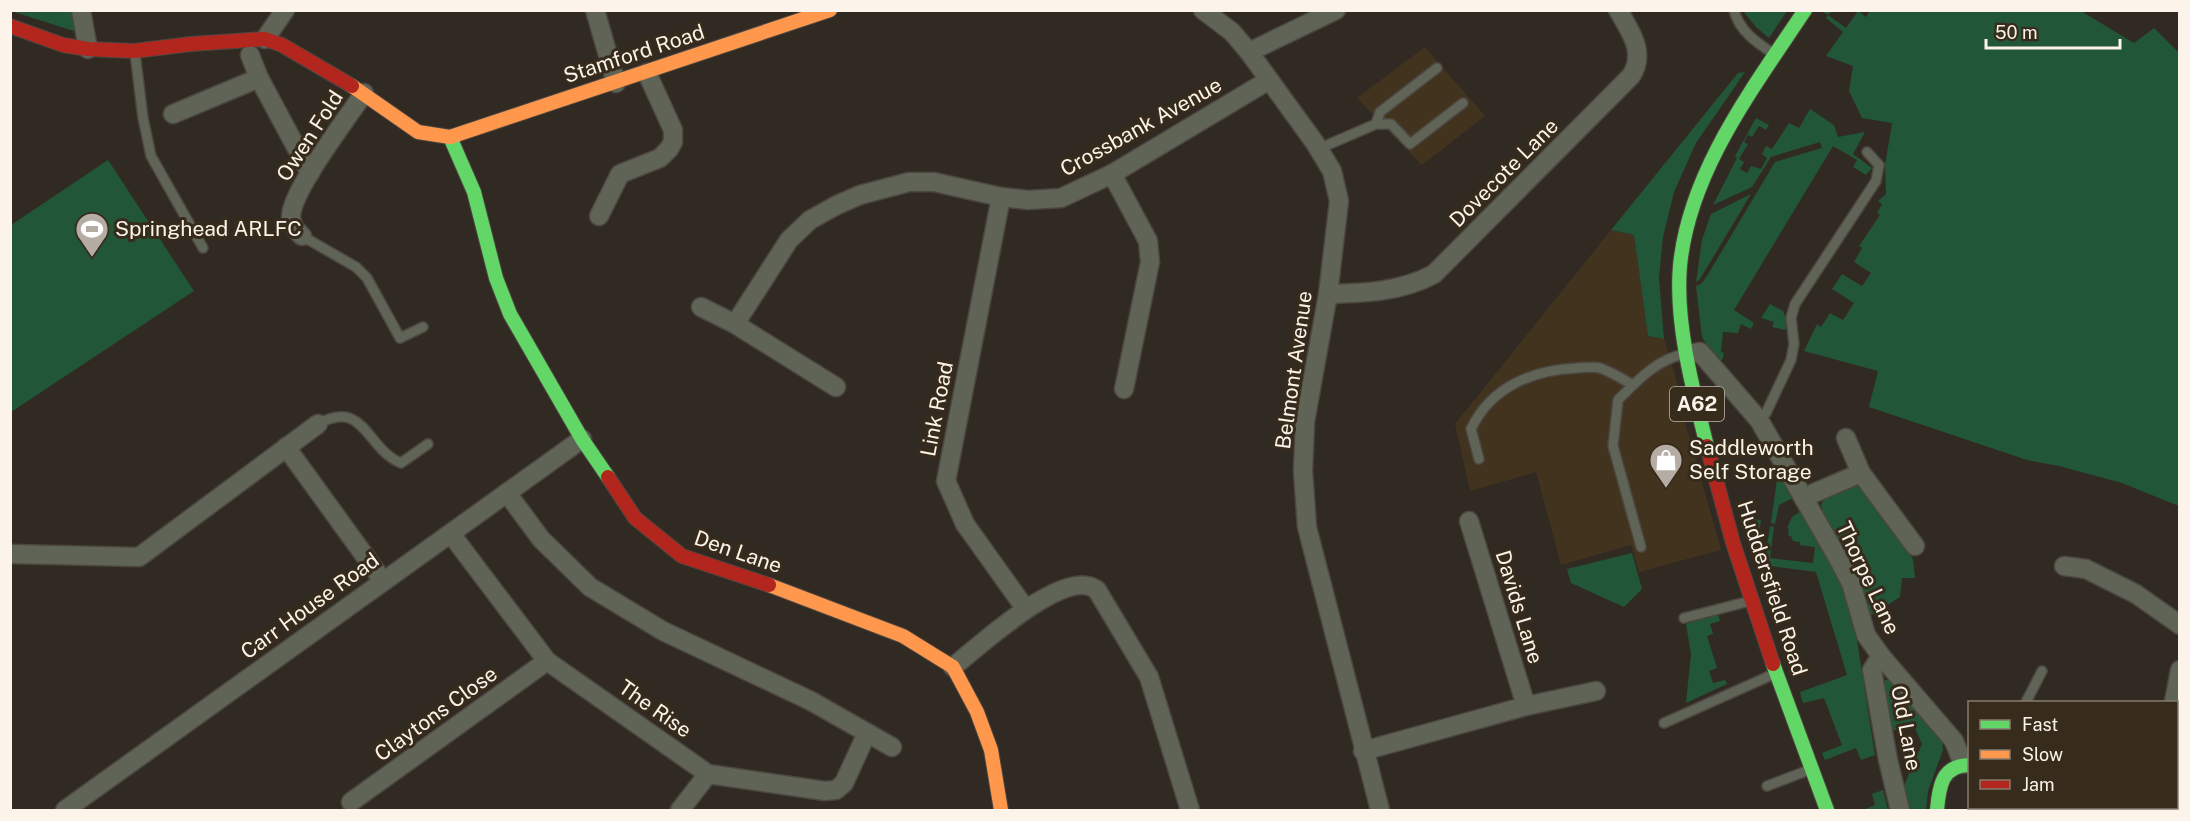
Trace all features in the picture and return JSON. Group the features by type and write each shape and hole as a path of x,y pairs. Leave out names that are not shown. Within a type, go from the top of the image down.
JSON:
{"street":[{"path":"81,10 88,50"},
{"path":"265,39 285,10"},
{"path":"595,10 616,83"},
{"name":"Stamford Road","path":"450,137 647,73 792,17 830,10"},
{"name":"Belmont Avenue","path":"1203,10 1232,32 1249,52 1332,171 1340,201 1328,294 1305,422 1303,471 1306,526 1363,752 1380,810"},
{"path":"1249,52 1336,10"},
{"name":"Dovecote Lane","path":"1328,294 1372,293 1417,284 1434,274 1631,76 1637,67 1638,50 1633,35 1618,10"},
{"name":"Huddersfield Road","path":"1805,10 1736,117 1700,188 1682,250 1679,296 1700,418 1716,480 1752,600 1827,810"},
{"path":"10,26 63,45 88,50 134,51 265,39 282,45 364,93 418,132 450,137"},
{"path":"250,56 259,78 310,172"},
{"path":"599,216 620,174 660,158 673,142 673,130 647,73"},
{"path":"173,114 259,78"},
{"name":"Crossbank Avenue","path":"735,324 789,240 810,220 837,205 860,195 909,182 934,182 1001,197 1028,200 1054,199 1112,174 1269,80"},
{"name":"Owen Fold","path":"302,236 293,226 291,216 293,204 310,172 364,93"},
{"name":"Den Lane","path":"450,137 474,192 496,278 510,314 582,439 635,518 682,556 792,593 903,636 952,667 977,712 991,750 1001,810"},
{"path":"1112,174 1148,241 1150,262 1124,389"},
{"name":"Link Road","path":"1001,197 946,481 965,524 1025,608"},
{"path":"700,307 735,324 836,387"},
{"name":"Thorpe Lane","path":"1688,354 1700,352 1759,420 1851,583 1866,635 1881,656 1954,741 1966,765"},
{"path":"10,554 139,557 318,424"},
{"path":"1845,438 1861,473 1916,546"},
{"name":"Carr House Road","path":"65,810 582,439"},
{"path":"286,447 383,581"},
{"path":"1804,499 1861,473"},
{"path":"507,493 541,539 590,587 663,631 811,701 892,747"},
{"name":"Davids Lane","path":"1469,521 1526,706"},
{"name":"The Rise","path":"451,534 547,661 708,774 825,791 836,789 844,783 867,733"},
{"path":"2064,566 2086,569 2136,594 2180,625"},
{"path":"952,667 1025,608 1079,584 1090,585 1097,590 1149,677 1190,810"},
{"name":"Old Lane","path":"1881,656 1872,669 1887,760 1900,810"},
{"name":"Claytons Close","path":"351,802 547,661"},
{"path":"2174,701 2180,670"},
{"path":"1363,752 1526,706 1596,691"},
{"name":"Old Lane","path":"1937,810 1941,779 1956,766 1966,765"},
{"path":"680,810 708,774"}],"lane":[{"path":"1734,10 1736,20 1750,37 1776,55"},
{"path":"134,51 143,118 151,156 203,248"},
{"path":"1376,124 1380,112 1437,68"},
{"path":"1318,149 1376,124 1391,124 1410,144 1463,103"},
{"path":"1759,420 1766,414 1791,360 1794,344 1791,318 1795,304 1875,181 1879,165 1867,152"},
{"path":"302,236 356,267 367,278 400,338 423,327"},
{"path":"1641,547 1613,446 1618,400 1650,369 1675,356 1688,354"},
{"path":"1479,459 1471,429 1479,413 1499,394 1522,379 1553,369 1598,367 1633,385"},
{"path":"318,424 332,416 348,416 361,424 389,459 400,463 428,444"},
{"path":"1684,618 1752,600"},
{"path":"2027,701 2042,671"},
{"path":"1664,723 1777,674"},
{"path":"1767,786 1812,770"}],"shaded area":[{"path":"1425,47 1485,116 1422,165 1357,98"},
{"path":"1611,230 1634,235 1648,336 1664,339 1721,550 1639,572 1631,545 1561,565 1536,472 1470,491 1455,424"}],"green space":[{"path":"11,11 75,11 80,33"},
{"path":"1743,11 1787,11 1769,38"},
{"path":"1832,11 1828,15 1823,12"},
{"path":"1858,11 1866,17 1869,12 1867,11 2081,11 2134,43 2154,28 2179,53 2179,506 2122,483 2027,460 1869,407 1878,371 1804,351 1817,324 1821,327 1830,313 1843,320 1854,303 1832,289 1842,274 1862,286 1871,273 1854,262 1862,248 1859,246 1880,215 1877,213 1882,204 1878,201 1886,194 1885,165 1892,123 1862,118 1849,91 1853,66 1826,56 1843,32 1826,18 1828,15 1846,28"},
{"path":"1745,72 1696,143 1674,192 1663,237 1659,278 1664,339 1648,336 1634,235 1611,230 1738,73"},
{"path":"1810,109 1834,125 1838,137 1865,132 1853,154 1872,168 1866,175 1853,167 1857,160 1833,146 1734,310 1754,323 1751,329 1741,324 1738,333 1723,332 1721,352 1724,353 1722,360 1718,362 1702,337 1696,286 1701,284 1707,276 1775,162 1822,148 1820,142 1771,157 1752,187 1713,205 1737,158 1735,156 1756,118 1769,125 1766,130 1759,126 1752,137 1748,135 1744,142 1748,144 1739,159 1744,162 1740,169 1747,173 1751,166 1761,169 1767,158 1762,154 1766,146 1772,149 1789,123 1799,128"},
{"name":"Springhead ARLFC","path":"108,160 194,291 11,412 11,225"},
{"path":"1751,194 1700,279 1696,282 1702,240 1711,214"},
{"path":"1770,304 1783,311 1787,323 1785,330 1772,327 1774,322 1761,318"},
{"path":"1778,472 1781,473 1793,498 1779,505 1775,524 1771,523"},
{"path":"1854,485 1860,487 1913,559 1915,578 1902,578 1900,597 1870,616 1859,576 1821,505 1825,497"},
{"path":"1801,511 1845,586 1856,634 1875,755 1861,760 1856,748 1825,760 1822,753 1842,745 1824,698 1803,703 1800,692 1847,675 1816,572 1764,565 1770,526 1774,527 1770,558 1813,563 1815,547 1800,545 1800,542 1793,541 1791,536 1788,536 1789,529 1787,528 1792,517"},
{"path":"1742,516 1761,520 1758,540 1750,542"},
{"path":"1632,553 1642,589 1624,607 1571,583 1567,569"},
{"path":"1718,614 1720,621 1710,624 1713,634 1707,636 1717,668 1709,671 1713,683 1725,680 1727,684 1686,703 1691,654 1686,624"},
{"path":"1885,680 1892,680 1942,740 1943,750 1928,791 1926,810 1908,810 1903,788 1922,744 1914,726 1890,731 1882,687"},
{"path":"1883,790 1888,810 1863,810 1875,805 1872,794"}],"traffic: fast":[{"path":"1707,446 1686,356 1680,310 1680,266 1686,231 1696,197 1727,131 1805,10"},
{"path":"450,137 474,192 496,278 510,314 582,439 608,477"},
{"path":"1773,664 1827,810"},
{"path":"1937,810 1944,778 1953,769 1968,765"}],"traffic: slow":[{"path":"352,86 418,132 450,137 830,10"},
{"path":"769,585 903,636 953,667 977,712 991,750 1001,810"}],"traffic: jam":[{"path":"10,26 63,45 88,49 134,51 265,39 282,45 352,86"},
{"path":"1707,446 1733,543 1773,664"},
{"path":"608,477 635,518 682,556 769,585"}],"place":[{"name":"Springhead ARLFC","path":"92,258"},
{"name":"Saddleworth Self Storage","path":"1666,489"}]}
